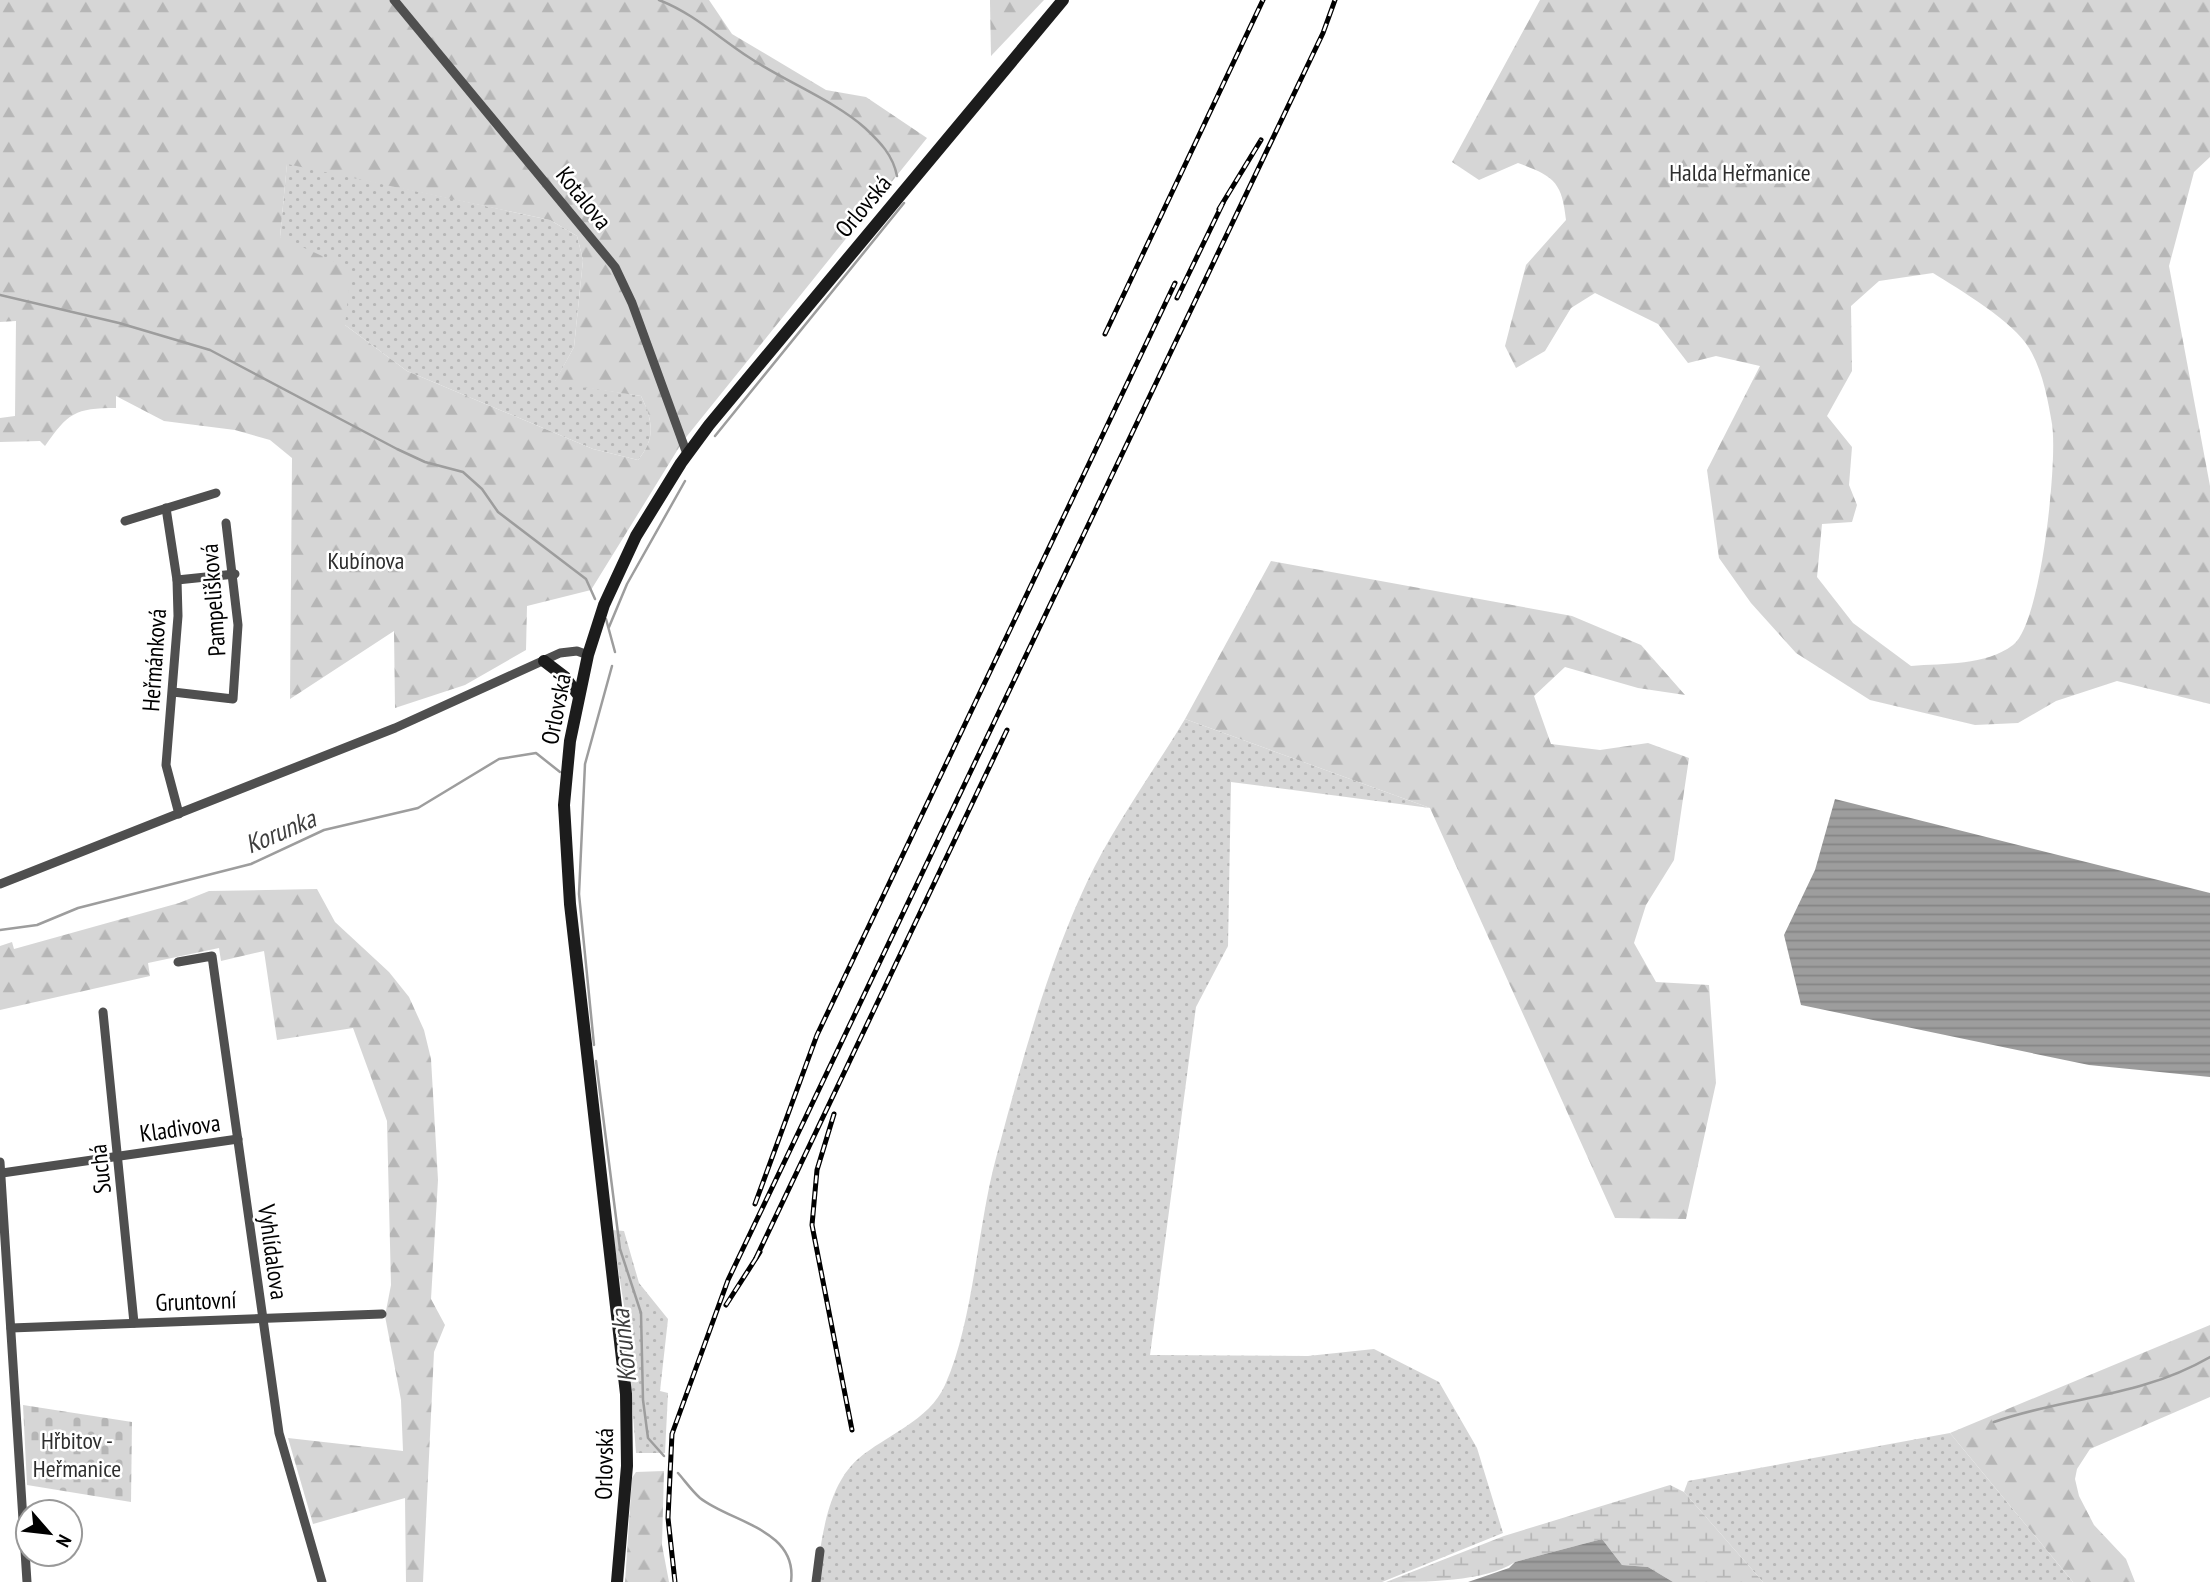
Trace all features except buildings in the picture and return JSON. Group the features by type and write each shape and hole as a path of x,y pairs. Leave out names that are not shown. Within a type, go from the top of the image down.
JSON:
{"main road":[{"name":"Orlovská","path":"617,1582 626,1479 626,1394 565,836 567,759 589,654 604,605 625,556 687,453 1063,0"},
{"path":"544,660 565,677 579,695"}],"street":[{"name":"Kotalova","path":"394,0 615,267 637,314 687,453"},
{"path":"125,521 216,493"},
{"name":"Heřmánková","path":"166,508 177,580 173,692 166,765 179,814"},
{"name":"Pampelišková","path":"173,692 233,699 238,625 235,574 226,523"},
{"path":"177,580 235,574"},
{"path":"0,884 433,712 544,660 568,651 589,654"},
{"name":"Vyhlídalova","path":"178,962 212,956 279,1433 322,1582"},
{"name":"Suchá","path":"103,1012 134,1323"},
{"name":"Kladivova","path":"2,1173 238,1139"},
{"path":"0,1162 27,1582"},
{"name":"Gruntovní","path":"12,1328 382,1314"},
{"path":"816,1582 820,1551"}],"green space":[{"name":"Kubínova","path":"0,0 709,0 732,34 826,90 866,97 927,138 683,441 591,590 527,606 526,650 465,685 395,708 394,631 290,699 292,458 270,440 235,430 164,421 116,396 116,408 91,409 74,415 60,426 45,446 40,441 0,442 0,418 15,416 16,321 0,322","holes":["287,164 550,220 577,236 583,260 574,347 554,383 641,396 651,429 648,444 638,460 593,449 407,371 345,325 351,269 280,237"]},
{"path":"990,0 1044,0 991,56 990,3"},
{"name":"Halda Heřmanice","path":"1540,0 2210,0 2210,157 2194,172 2169,266 2210,486 2210,704 2117,681 2056,701 2018,723 1975,725 1870,700 1796,653 1751,603 1719,558 1707,470 1760,366 1716,356 1688,363 1658,324 1595,293 1571,308 1545,351 1516,368 1505,346 1526,265 1566,220 1562,197 1559,189 1548,177 1518,163 1479,180 1452,162","holes":["1933,273 1985,307 2011,328 2022,338 2034,356 2044,384 2052,424 2052,471 2039,576 2023,631 2013,645 2002,652 1977,660 1911,666 1853,623 1817,577 1822,524 1852,522 1857,505 1849,485 1852,447 1827,416 1852,371 1851,306 1879,281"]},
{"path":"287,163 550,220 577,236 583,260 574,347 555,382 641,396 651,429 648,444 638,460 593,449 407,371 345,325 280,237"},
{"path":"1271,561 1572,616 1641,645 1685,695 1638,688 1565,667 1534,696 1551,744 1600,750 1648,743 1689,758 1674,860 1646,905 1634,943 1656,982 1709,985 1716,1083 1686,1219 1615,1218 1430,808 1185,719"},
{"path":"1185,719 1430,808 1231,782 1228,946 1196,1007 1150,1355 1308,1356 1374,1349 1439,1382 1477,1448 1503,1533 1382,1582 816,1582 827,1516 847,1471 869,1450 918,1418 938,1398 945,1385 963,1332 996,1158 1036,1018 1059,949 1097,861"},
{"path":"317,889 335,922 389,972 409,997 424,1030 431,1059 438,1180 431,1299 445,1325 434,1352 423,1582 406,1582 405,1498 313,1524 288,1438 403,1451 401,1400 385,1316 391,1285 387,1121 353,1028 277,1040 264,951 221,961 219,948 148,963 150,976 0,1010 0,946 12,942 14,949 179,903 209,891"},
{"path":"612,1230 624,1231 639,1283 668,1319 660,1391 668,1393 665,1453 636,1453 625,1312"},
{"path":"2210,1325 2210,1397 2090,1449 2077,1469 2075,1479 2079,1496 2094,1525 2126,1559 2135,1582 2073,1582 1950,1433"},
{"name":"Hřbitov - Heřmanice","path":"23,1405 132,1422 131,1502 27,1485"},
{"path":"1950,1433 2073,1582 1763,1582 1684,1492 1688,1481"},
{"path":"664,1471 662,1545 669,1582 625,1582 632,1478 636,1472"},
{"path":"1670,1485 1684,1492 1763,1582 1673,1582 1648,1567 1622,1565 1602,1539 1515,1562 1488,1574 1435,1581 1386,1582 1504,1536"}],"shaded area":[{"path":"1835,799 2210,893 2210,1077 2089,1065 1801,1005 1784,935 1815,870"},
{"path":"1602,1539 1622,1565 1648,1567 1673,1582 1468,1582 1509,1568 1515,1562"}],"waterway":[{"path":"659,0 706,26 763,67 853,118 885,149 897,176"},
{"path":"715,436 904,203"},
{"path":"0,295 119,323 210,350 397,449 425,462 463,472 482,489 498,512 586,579 595,599"},
{"path":"609,627 627,584 685,481"},
{"path":"606,619 615,652"},
{"name":"Korunka","path":"594,1045 579,894 585,764 612,666"},
{"name":"Korunka","path":"0,930 37,925 78,908 251,864 324,830 418,808 499,759 536,753 560,772"},
{"name":"Korunka","path":"596,1061 620,1249 641,1313 643,1400 648,1438 664,1456"},
{"path":"1994,1422 2157,1381 2210,1357"},
{"name":"Korunka","path":"678,1473 700,1498 773,1538 784,1550 790,1564 791,1582"}],"railway":[{"path":"1105,334 1263,0"},
{"path":"675,1582 668,1518 672,1434 728,1280 1323,33 1335,0"},
{"path":"1219,209 1261,140"},
{"path":"1177,298 1223,203"},
{"path":"755,1204 817,1035 1175,283"},
{"path":"756,1258 1007,730"},
{"path":"834,1114 817,1170 812,1225 852,1430"},
{"path":"726,1305 760,1252"}]}
